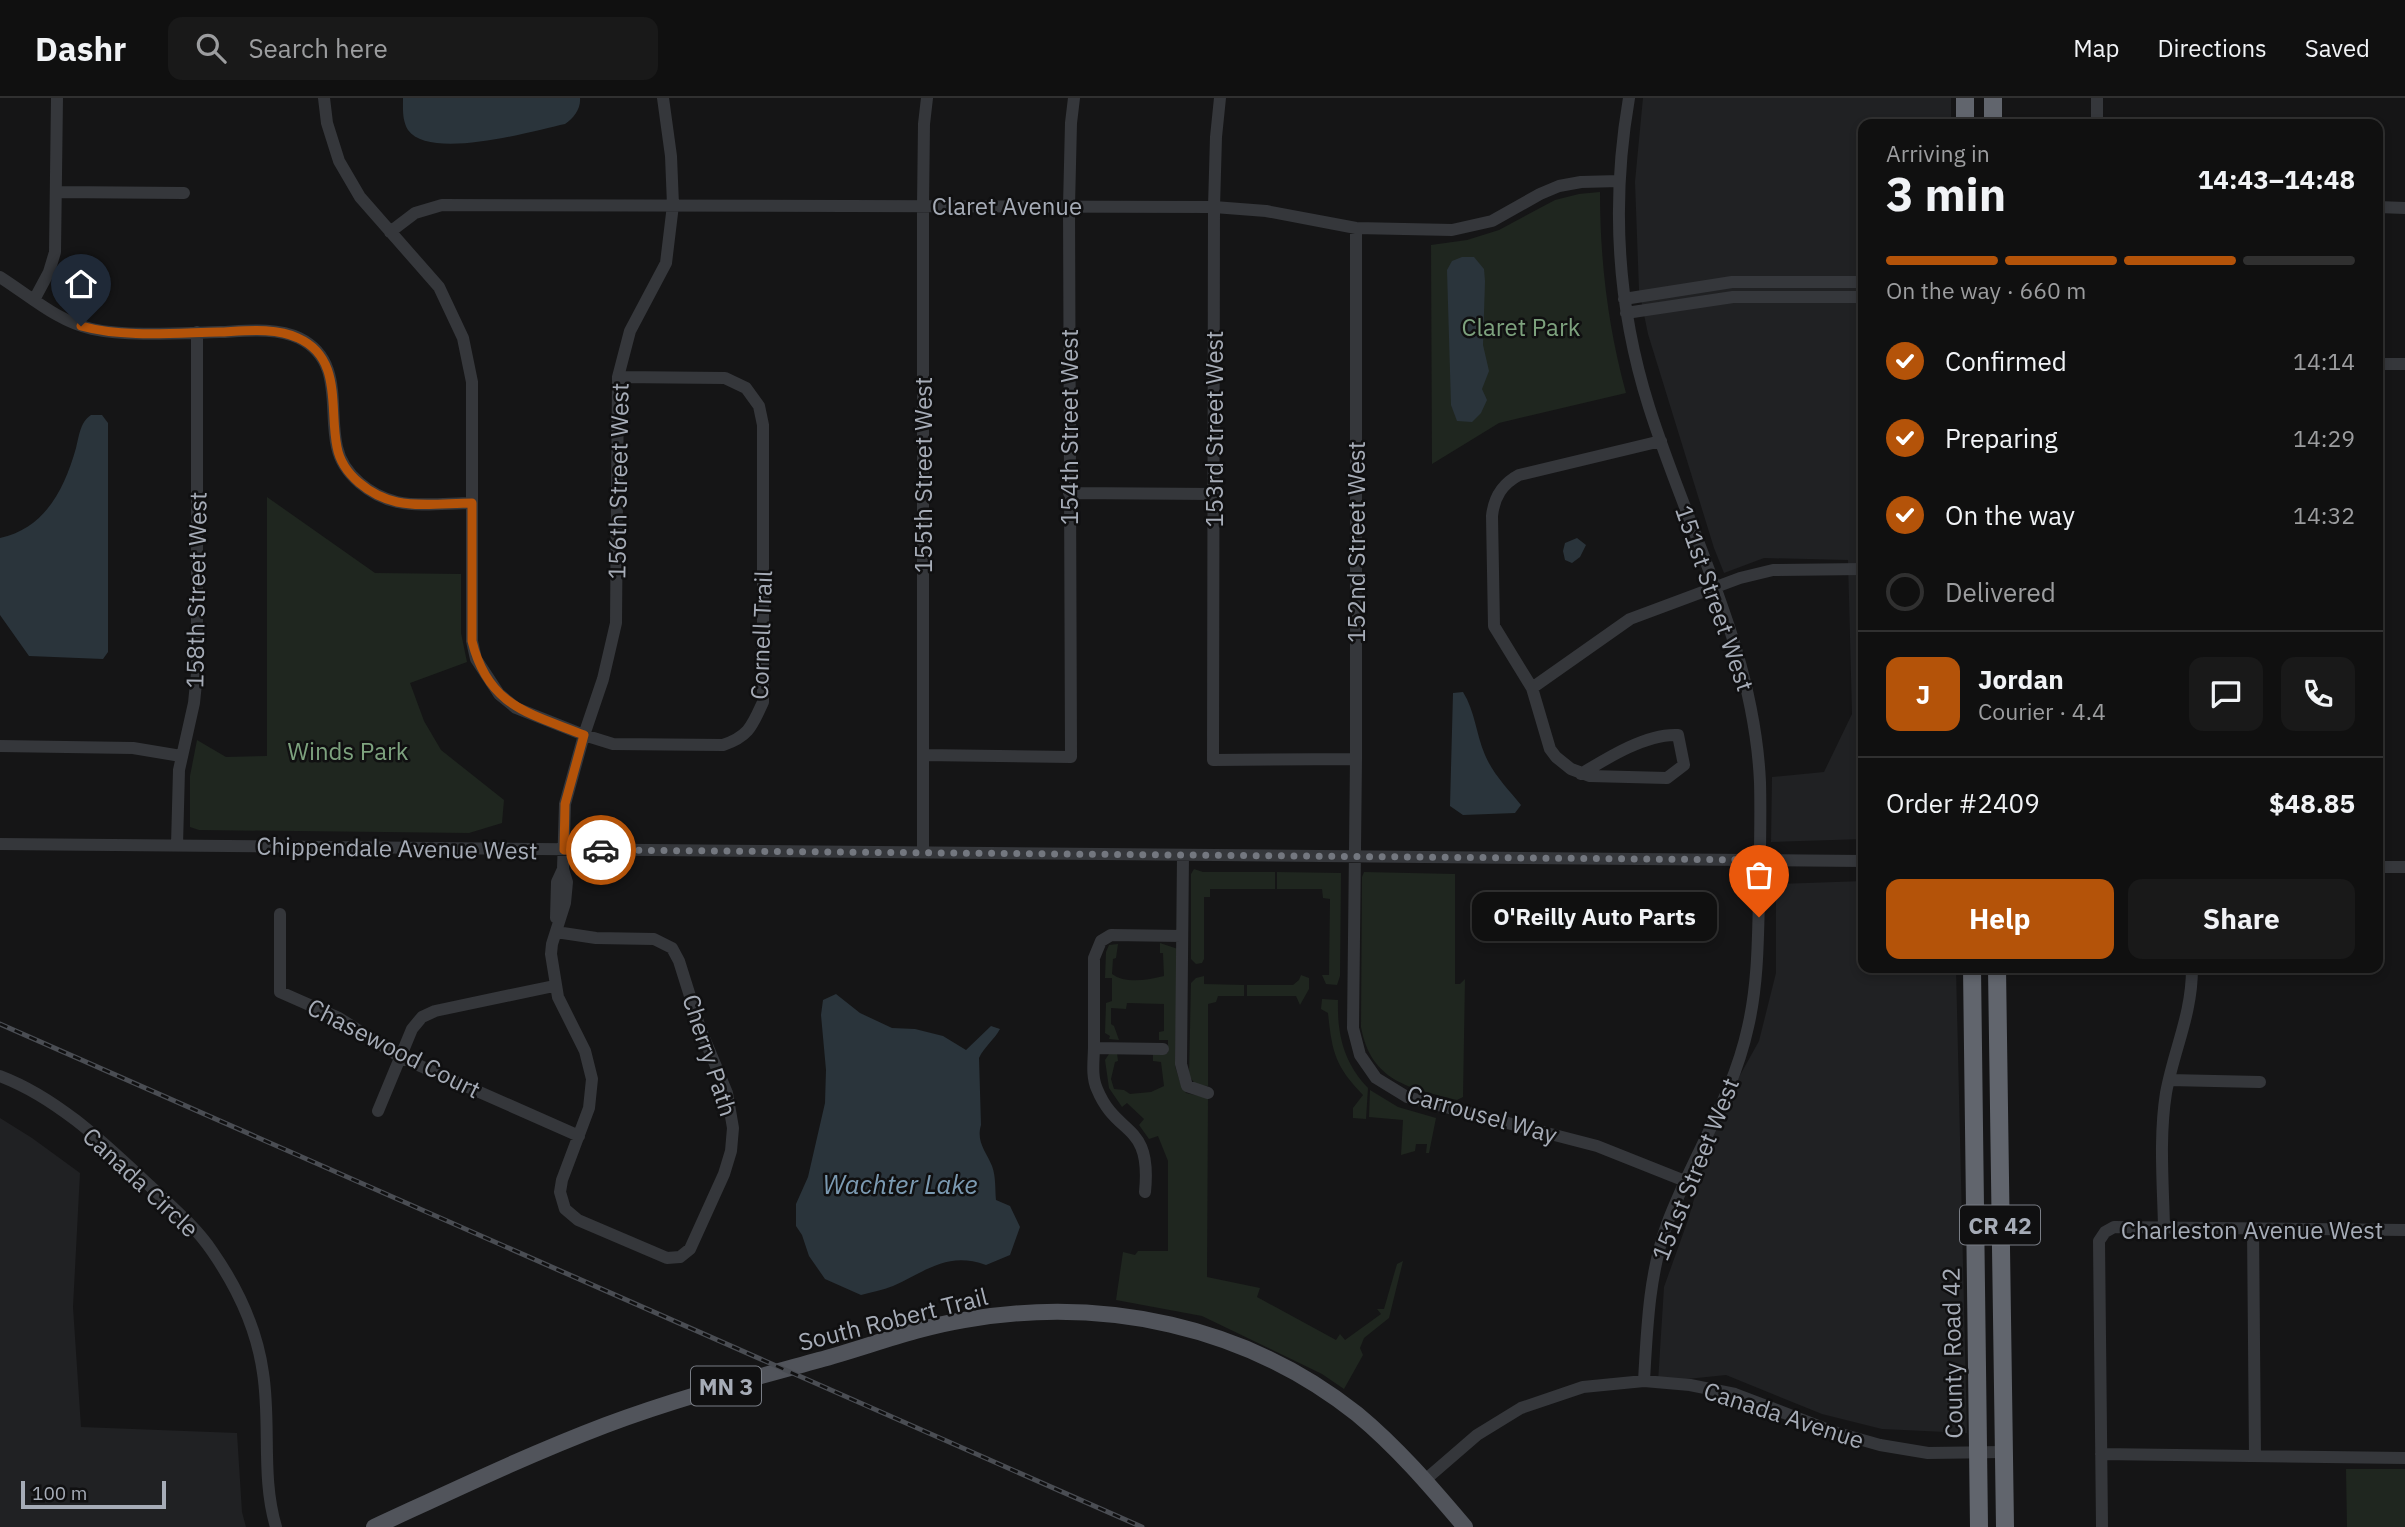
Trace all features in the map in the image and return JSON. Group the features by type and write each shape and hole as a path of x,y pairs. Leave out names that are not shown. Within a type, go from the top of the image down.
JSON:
{"highway":[{"path":"1965,98 1965,119"},
{"path":"1993,98 1993,119"},
{"name":"County Road 42","path":"1972,973 1979,1527"},
{"name":"County Road 42","path":"1997,973 2005,1527"},
{"path":"1974,1150 1990,1169 1995,1181 1998,1337 2002,1360"}],"main road":[{"name":"South Robert Trail","path":"374,1527 562,1443 659,1406 940,1325 992,1316 1046,1311 1105,1313 1167,1322 1237,1345 1297,1373 1344,1405 1390,1443 1465,1527"}],"street":[{"path":"34,300 53,263 57,192 57,98"},
{"name":"Cornell Trail","path":"324,98 327,122 339,162 360,197 439,287 463,338 471,382 472,641 476,659 499,694 516,708 584,735 621,746 723,745 737,740 751,730 763,702 763,425 759,406 746,388 724,378 618,377"},
{"name":"156th Street West","path":"561,1198 562,1180 592,1099 591,1069 585,1051 564,1012 555,986 551,954 565,903 567,883 563,869 565,804 603,679 616,623 618,377 629,331 666,263 673,205 671,156 663,98"},
{"name":"155th Street West","path":"923,852 923,205 927,98"},
{"name":"154th Street West","path":"923,755 1071,757 1069,206 1074,98"},
{"name":"153rd Street West","path":"1220,98 1214,207 1213,760 1356,759"},
{"name":"151st Street West","path":"1629,98 1619,181 1619,247 1626,313 1639,374 1661,441 1738,654 1753,715 1760,786 1758,956 1748,1028 1723,1105 1666,1226 1653,1273 1644,1381"},
{"path":"2096,98 2097,119"},
{"name":"Claret Avenue","path":"390,232 415,213 442,205 1214,207 1266,211 1356,228 1431,231 1462,229 1502,217 1530,199 1559,187 1581,182 1619,181"},
{"path":"57,192 184,193"},
{"path":"2383,207 2405,208"},
{"name":"152nd Street West","path":"1354,857 1356,228"},
{"path":"0,277 63,318 90,328 110,331 265,331 298,337 324,360 333,384 337,449 347,469 362,485 378,496 399,502 472,503"},
{"path":"1624,299 1732,282 1858,282"},
{"path":"1626,313 1732,297 1858,297"},
{"name":"158th Street West","path":"177,845 178,771 194,703 197,673 197,332"},
{"path":"2383,364 2405,364"},
{"path":"1581,774 1610,756 1664,734 1678,735 1684,765 1667,778 1600,777 1581,774 1563,764 1550,748 1532,688 1499,638 1492,620 1492,516 1497,495 1506,483 1519,475 1661,441"},
{"path":"1069,493 1214,494"},
{"path":"1532,688 1630,620 1714,587 1773,570 1858,569"},
{"path":"0,746 140,748 181,756"},
{"name":"Chippendale Avenue West","path":"0,844 1858,861"},
{"path":"1183,855 1181,1064 1188,1086 1208,1093"},
{"name":"Carrousel Way","path":"1354,857 1353,1028 1360,1055 1376,1078 1407,1097 1597,1146 1685,1181"},
{"path":"2383,867 2405,867"},
{"name":"Chasewood Court","path":"280,914 280,992 339,1018 400,1057 579,1136"},
{"name":"Cherry Path","path":"556,932 596,938 654,939 672,948 726,1093 733,1128 731,1151 724,1174 692,1246 680,1257 667,1258 578,1220 565,1209 561,1198"},
{"path":"1145,1192 1147,1174 1141,1144 1130,1129 1104,1104 1097,1089 1094,958 1101,941 1111,935 1182,936"},
{"path":"2164,1227 2162,1128 2169,1080 2187,1018 2192,973"},
{"path":"378,1111 412,1029 428,1013 555,986"},
{"path":"1094,1048 1163,1049"},
{"name":"Canada Circle","path":"0,1076 34,1092 70,1116 114,1152 192,1226 222,1267 247,1316 260,1357 265,1392 268,1485 276,1527"},
{"path":"2169,1080 2260,1082"},
{"name":"Charleston Avenue West","path":"2101,1454 2099,1241 2105,1232 2115,1227 2405,1230"},
{"path":"2253,1228 2255,1456"},
{"name":"Canada Avenue","path":"1425,1480 1477,1435 1521,1408 1583,1387 1644,1381 1690,1385 1735,1394 1834,1432 1880,1445 1928,1452 2003,1452"},
{"path":"2102,1527 2101,1454 2405,1458"}],"shaded area":[{"path":"1643,98 1951,98 1951,119 1858,119 1858,839 1771,842 1772,777 1824,772 1852,714 1848,560 1764,558 1724,573 1648,334 1639,290 1635,182"},
{"path":"1858,881 1858,973 1956,973 1967,1433 1882,1429 1822,1414 1726,1375 1658,1382 1664,1287 1688,1220 1719,1113 1759,1041 1776,973 1776,884"},
{"path":"0,1118 80,1173 73,1307 81,1427 237,1433 242,1512 246,1527 0,1527"}],"green space":[{"name":"Claret Park","path":"1600,192 1606,294 1626,393 1499,423 1432,464 1431,245 1467,240 1499,230 1555,200"},
{"name":"Winds Park","path":"267,497 375,573 461,574 461,633 467,662 410,683 424,721 441,750 504,800 502,823 469,833 199,830 190,827 190,776 197,740 226,757 267,756"},
{"path":"1194,869 1203,872 1275,872 1275,889 1210,889 1210,897 1204,897 1204,959 1202,963 1196,964 1191,959 1191,874"},
{"path":"1277,872 1341,873 1340,976 1337,985 1326,984 1322,975 1329,975 1330,899 1323,898 1322,889 1277,889"},
{"path":"1364,872 1455,874 1455,984 1460,984 1465,979 1463,1097 1457,1100 1395,1080 1383,1071 1366,1045 1361,1027"},
{"path":"1160,943 1178,949 1175,1066 1186,1093 1208,1098 1207,1277 1260,1288 1257,1297 1336,1340 1340,1334 1345,1340 1381,1314 1377,1309 1384,1309 1397,1264 1403,1261 1389,1318 1364,1338 1360,1348 1363,1355 1344,1389 1322,1374 1202,1316 1116,1300 1123,1252 1135,1255 1138,1251 1168,1251 1168,1161 1158,1136 1149,1139 1139,1125 1144,1119 1127,1103 1122,1107 1109,1088 1105,1060 1109,1054 1117,1053 1118,1061 1115,1062 1111,1079 1114,1089 1130,1094 1151,1092 1164,1086 1161,1062 1153,1061 1153,1053 1168,1053 1168,1040 1159,1040 1159,1032 1164,1031 1164,1004 1127,1003 1126,1009 1111,1008 1111,1024 1119,1040 1109,1039 1110,1036 1105,1033 1106,1003 1112,1001 1112,978 1105,978 1106,952 1109,945 1118,944 1112,974 1117,977 1130,980 1151,979 1164,976"},
{"path":"1301,975 1309,978 1309,989 1300,1005 1296,996 1247,996 1247,985 1293,985"},
{"path":"1204,976 1204,984 1244,985 1244,996 1218,996 1216,1002 1208,1004 1208,1086 1196,1085 1189,1076 1191,983"},
{"path":"1322,999 1338,1000 1339,1025 1344,1048 1353,1069 1368,1088 1366,1119 1353,1118 1353,1108 1363,1095 1336,1058 1328,1013 1321,1009"},
{"path":"1370,1090 1398,1107 1436,1118 1429,1153 1426,1153 1427,1144 1416,1144 1415,1151 1401,1155 1403,1120 1369,1117"},
{"path":"2346,1469 2405,1469 2405,1527 2347,1527"}],"water":[{"path":"403,98 580,98 580,102 576,113 565,124 459,144 420,139 408,130"},
{"path":"1462,257 1474,257 1484,269 1485,281 1483,345 1489,371 1482,389 1487,400 1481,413 1472,422 1457,421 1451,405 1447,270 1452,261"},
{"path":"91,415 102,415 108,423 108,652 103,659 29,656 0,615 0,538 29,526 50,505 71,464 82,426"},
{"path":"1577,538 1586,545 1580,557 1572,563 1565,560 1563,551 1565,543"},
{"path":"1463,692 1488,762 1521,805 1515,813 1463,815 1450,806 1453,693"},
{"name":"Wachter Lake","path":"836,994 860,1013 892,1028 915,1029 943,1036 966,1050 991,1026 1000,1029 979,1058 980,1136 993,1170 996,1200 1010,1206 1020,1227 1010,1255 986,1265 960,1260 948,1262 893,1286 861,1295 825,1279 809,1256 796,1226 796,1204 808,1177 825,1103 826,1070 821,1015 823,1000"}],"railway":[{"path":"0,1024 1142,1527"}],"way so far":[{"path":"601,850 1760,860 1759,917"}],"place":[{"name":"O'Reilly Auto Parts","path":"1759,917"}],"route":[{"path":"81,326 120,332 265,331 298,337 324,360 333,384 337,449 347,469 362,485 378,496 399,502 472,503 472,641 476,659 499,694 516,708 584,735 565,804 564,850 601,850"}]}
